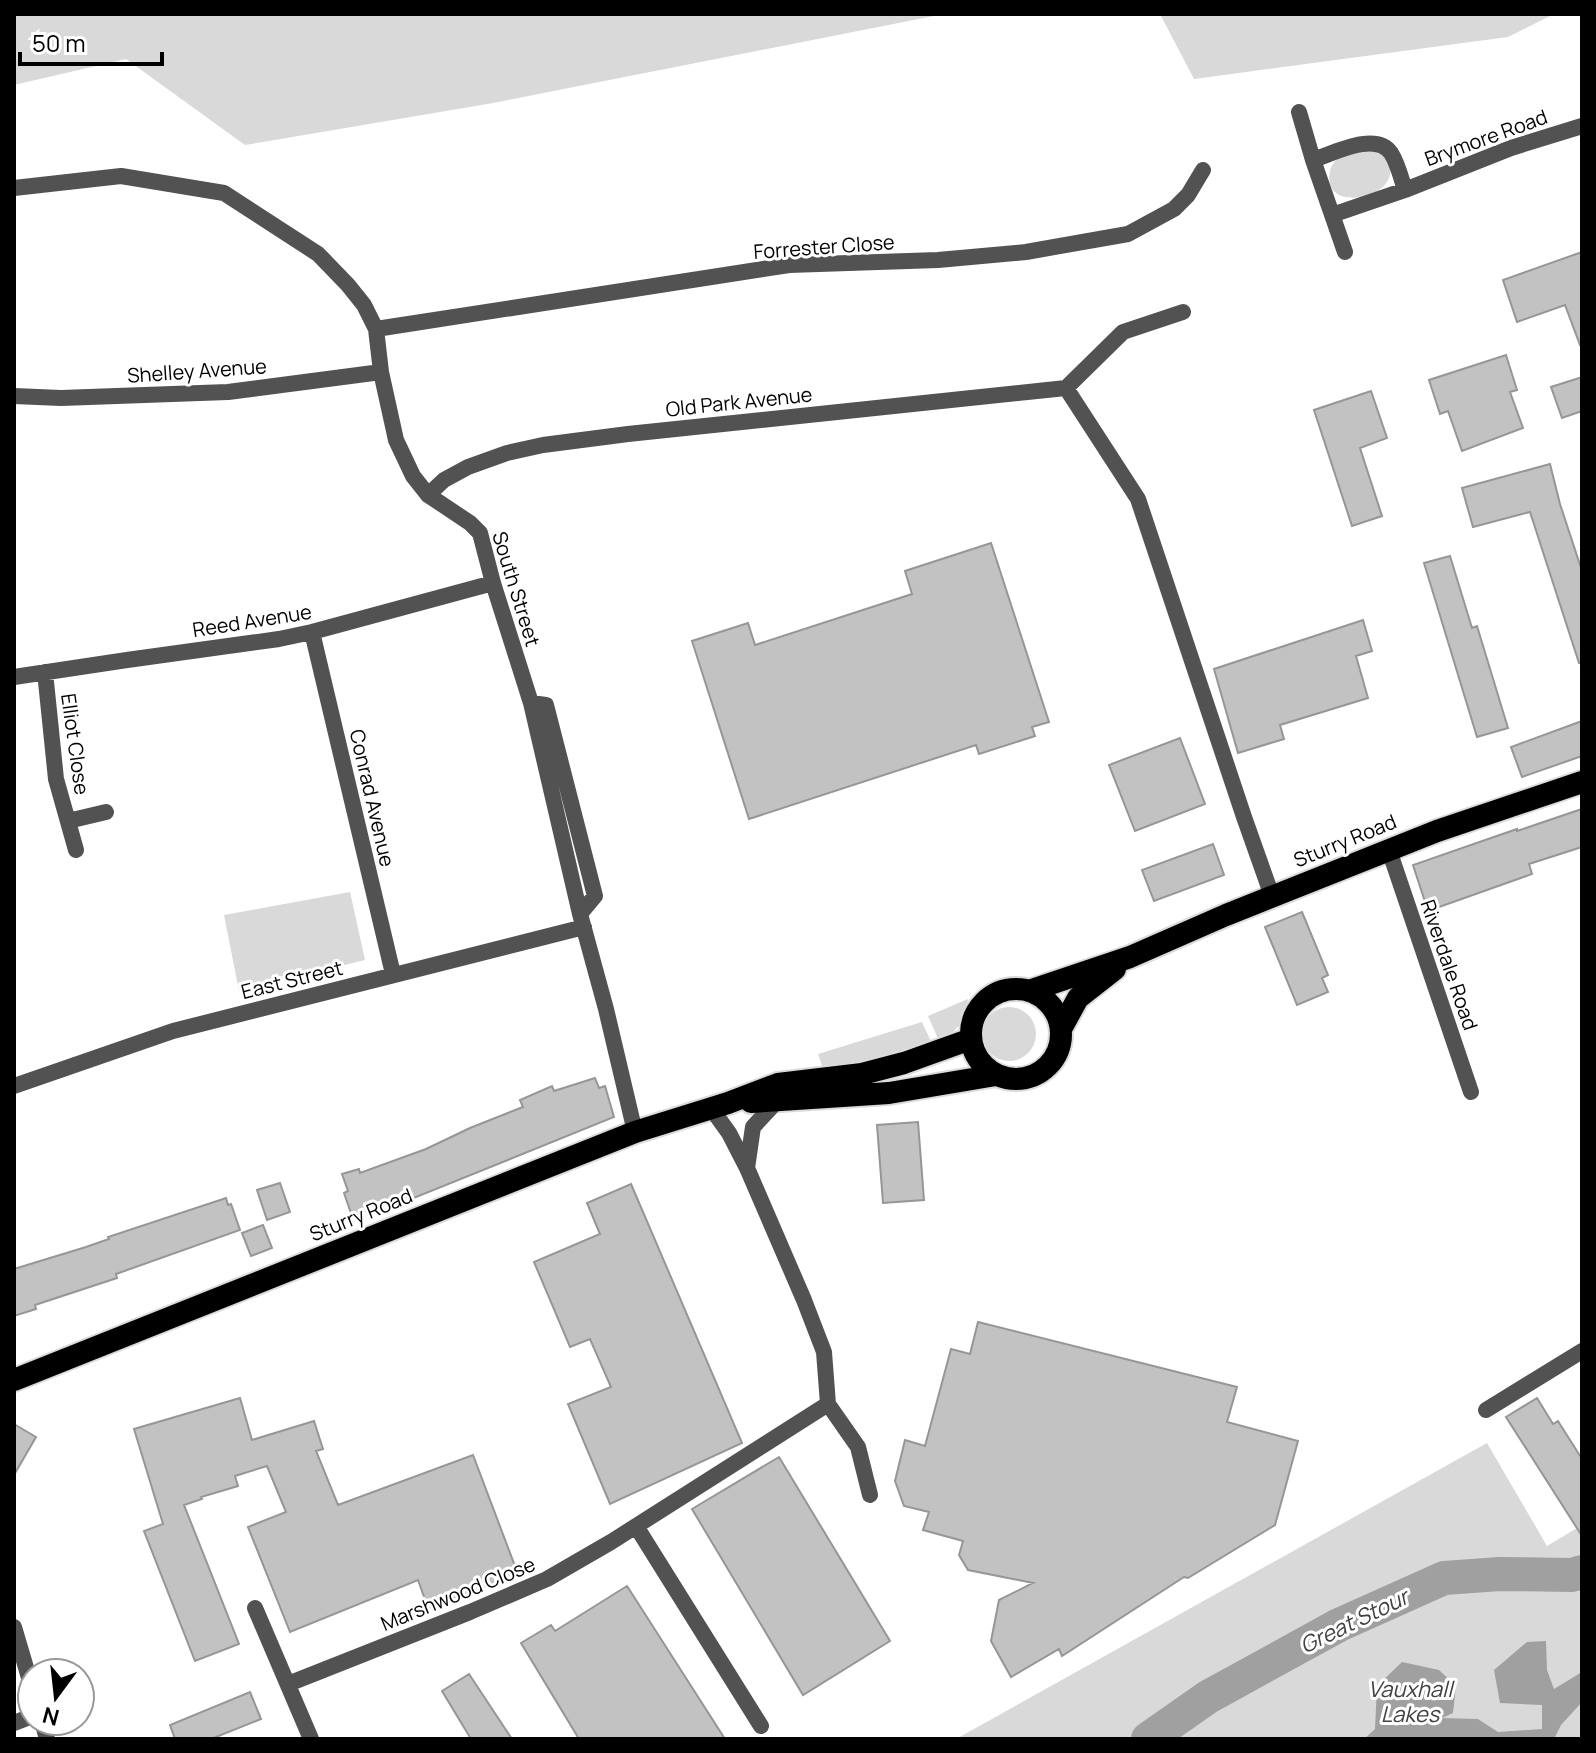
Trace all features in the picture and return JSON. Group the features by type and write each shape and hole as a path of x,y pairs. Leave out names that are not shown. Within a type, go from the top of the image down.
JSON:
{"highway":[{"name":"Sturry Road","path":"14,1380 635,1132 778,1084 862,1074 971,1039 974,1016 980,1006 1003,991 1029,991 1130,957 1272,896 1437,831 1582,782"},
{"name":"Sturry Road","path":"719,1106 889,1093 996,1075 1018,1080 1033,1077 1046,1068 1057,1053 1061,1029 1078,998 1130,957"},
{"path":"1029,991 1051,1005 1061,1029"},
{"path":"971,1039 975,1054 996,1075"}],"street":[{"path":"1299,112 1345,252"},
{"name":"Brymore Road","path":"1332,215 1511,148 1582,126"},
{"name":"Brymore Road","path":"1313,160 1373,142 1385,146 1393,156 1405,190"},
{"name":"Forrester Close","path":"376,329 789,265 938,260 1026,252 1128,234 1174,209 1188,195 1203,170"},
{"path":"14,188 121,176 224,193 318,254 364,305 376,329"},
{"path":"1183,312 1123,332 1066,388 1138,499 1272,896"},
{"name":"South Street","path":"376,329 381,372 396,440 413,476 428,495 480,533 531,703 635,1132"},
{"name":"Shelley Avenue","path":"14,396 61,398 228,392 381,372"},
{"name":"Old Park Avenue","path":"428,495 444,480 468,467 507,453 543,445 1066,388"},
{"name":"Reed Avenue","path":"14,677 279,639 493,583"},
{"name":"Conrad Avenue","path":"312,632 393,974"},
{"name":"Elliot Close","path":"45,672 56,779 76,850"},
{"name":"Elliot Close","path":"68,821 106,812"},
{"name":"Riverdale Road","path":"1389,850 1471,1092"},
{"name":"East Street","path":"14,1086 173,1031 393,974 582,920"},
{"path":"747,1168 753,1127 778,1100"},
{"path":"719,1106 804,1300 824,1352 828,1404 858,1447 870,1495"},
{"path":"1486,1410 1582,1351"},
{"name":"Marshwood Close","path":"288,1684 547,1579 828,1404"},
{"path":"636,1526 761,1726"},
{"path":"255,1608 311,1739"},
{"path":"14,1627 23,1657"}],"shaded area":[{"path":"14,14 944,14 493,103 245,145 126,59 14,85"},
{"path":"1160,14 1554,14 1508,37 1194,79"},
{"path":"1365,149 1383,154 1391,168 1388,180 1374,193 1352,198 1342,196 1334,191 1330,183 1334,162 1339,157"},
{"path":"350,892 365,960 239,991 224,915"},
{"path":"968,999 960,1024 940,1043 928,1016"},
{"path":"1009,1007 1028,1015 1036,1034 1028,1053 1009,1061 990,1053 982,1034 990,1015"},
{"path":"922,1022 934,1048 903,1061 823,1068 818,1054"},
{"path":"1487,1443 1547,1546 1582,1525 1582,1739 956,1739"}],"water":[{"name":"Vauxhall Lakes","path":"1546,1641 1547,1670 1554,1689 1582,1672 1582,1702 1561,1725 1554,1739 1364,1739 1375,1729 1377,1686 1402,1662 1439,1670 1456,1686 1453,1713 1442,1718 1478,1719 1498,1732 1542,1729 1542,1705 1500,1703 1494,1670 1527,1642"}],"building":[{"path":"1582,252 1582,345 1565,305 1517,322 1503,280"},
{"path":"1506,355 1517,390 1510,392 1523,428 1462,451 1448,411 1440,414 1429,380"},
{"path":"1582,377 1582,411 1562,418 1551,387"},
{"path":"1371,391 1387,438 1360,448 1382,516 1352,526 1314,410"},
{"path":"1550,464 1582,571 1582,662 1579,663 1530,512 1473,527 1462,488"},
{"path":"991,543 1049,722 1032,727 1035,736 979,754 976,745 749,819 692,641 748,623 755,645 912,594 905,571"},
{"path":"1450,556 1472,628 1477,626 1508,728 1477,737 1424,563"},
{"path":"1363,620 1372,651 1356,656 1368,698 1280,725 1284,739 1238,753 1214,669"},
{"path":"1582,721 1582,756 1522,777 1511,747"},
{"path":"1180,738 1205,804 1135,831 1109,765"},
{"path":"1582,809 1582,847 1529,864 1532,874 1428,911 1413,865"},
{"path":"1213,844 1224,875 1154,901 1142,870"},
{"path":"1302,912 1328,975 1322,978 1328,992 1297,1005 1265,927"},
{"path":"595,1078 599,1088 605,1086 614,1117 394,1206 393,1202 352,1216 344,1193 348,1191 342,1174 359,1169 360,1173 426,1149 523,1107 520,1100 552,1086 554,1091"},
{"path":"918,1122 924,1200 883,1203 877,1125"},
{"path":"280,1183 290,1212 267,1220 257,1190"},
{"path":"631,1184 742,1443 610,1504 568,1404 611,1387 590,1339 570,1347 534,1262 600,1234 587,1203"},
{"path":"226,1198 240,1230 116,1274 117,1278 35,1305 36,1309 14,1316 14,1269"},
{"path":"263,1225 272,1248 251,1256 242,1233"},
{"path":"978,1322 1237,1387 1227,1422 1298,1441 1275,1525 1188,1578 1184,1577 1062,1656 1059,1649 1011,1677 991,1641 999,1600 1033,1583 968,1570 959,1555 963,1541 923,1530 929,1512 904,1506 895,1481 905,1440 925,1446 951,1349 970,1354"},
{"path":"240,1398 252,1440 314,1421 323,1449 316,1451 338,1505 473,1455 518,1574 428,1608 418,1580 290,1632 248,1527 286,1512 267,1466 235,1476 238,1486 184,1505 239,1644 195,1661 144,1531 163,1524 134,1429"},
{"path":"1537,1398 1553,1424 1558,1421 1582,1459 1582,1536 1506,1417"},
{"path":"14,1424 36,1437 14,1475"},
{"path":"779,1457 890,1641 803,1695 692,1509"},
{"path":"627,1586 725,1739 579,1739 521,1643 551,1625 555,1631"},
{"path":"469,1674 512,1739 471,1739 442,1691"},
{"path":"250,1692 261,1719 211,1739 175,1739 170,1725"}],"waterway":[{"name":"Great Stour","path":"1148,1739 1208,1697 1339,1625 1444,1578 1500,1574 1572,1575 1582,1572"}]}
